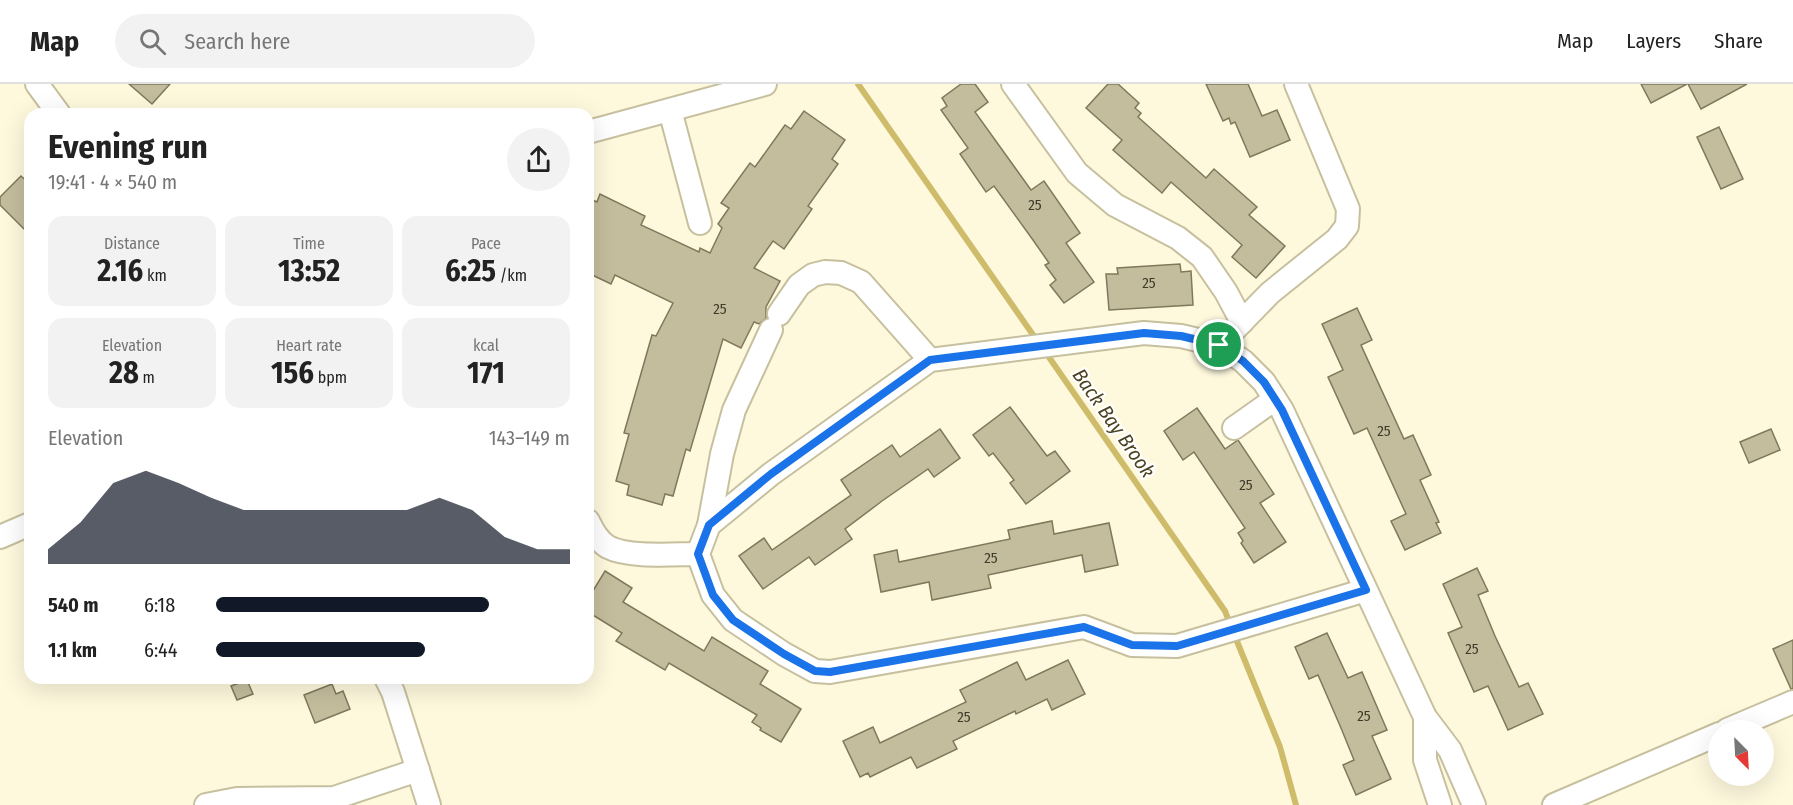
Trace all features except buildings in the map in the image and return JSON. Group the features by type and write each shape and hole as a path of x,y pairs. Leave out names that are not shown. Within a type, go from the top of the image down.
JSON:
{"street":[{"path":"37,84 55,108"},
{"path":"594,130 765,84"},
{"path":"1013,84 1077,173 1115,205 1178,238 1202,257 1226,292 1242,322"},
{"path":"1219,345 1270,293 1337,239 1347,226 1348,209 1296,84"},
{"path":"670,110 700,223"},
{"path":"930,360 861,282 841,273 825,272 813,275 799,285 775,322 734,410 722,454 709,525 698,554 713,595 733,620 784,654 815,671 830,672 1084,627 1132,645 1177,646 1366,590"},
{"path":"709,525 771,474 930,360 1144,333 1181,336 1219,345 1243,361 1264,382 1275,399 1425,717 1450,750 1474,805"},
{"path":"1234,428 1275,399"},
{"path":"0,537 24,527"},
{"path":"594,533 608,547 628,552 698,554"},
{"path":"389,684 429,805"},
{"path":"1751,720 1793,702"},
{"path":"1425,717 1425,760 1440,805"},
{"path":"1554,805 1708,739"},
{"path":"206,805 237,799 334,798 418,770"}],"waterway":[{"name":"Back Bay Brook","path":"858,84 1038,342"},
{"name":"Back Bay Brook","path":"1044,350 1225,611 1230,624"},
{"name":"Back Bay Brook","path":"1234,634 1280,747 1296,805"}],"route":[{"path":"1144,333 1181,336 1219,345 1243,361 1264,382 1282,410 1366,590 1177,646 1132,645 1084,627 1062,629 830,672 815,671 784,654 733,620 713,595 698,554 709,525 771,474 930,360 1144,333"}]}
